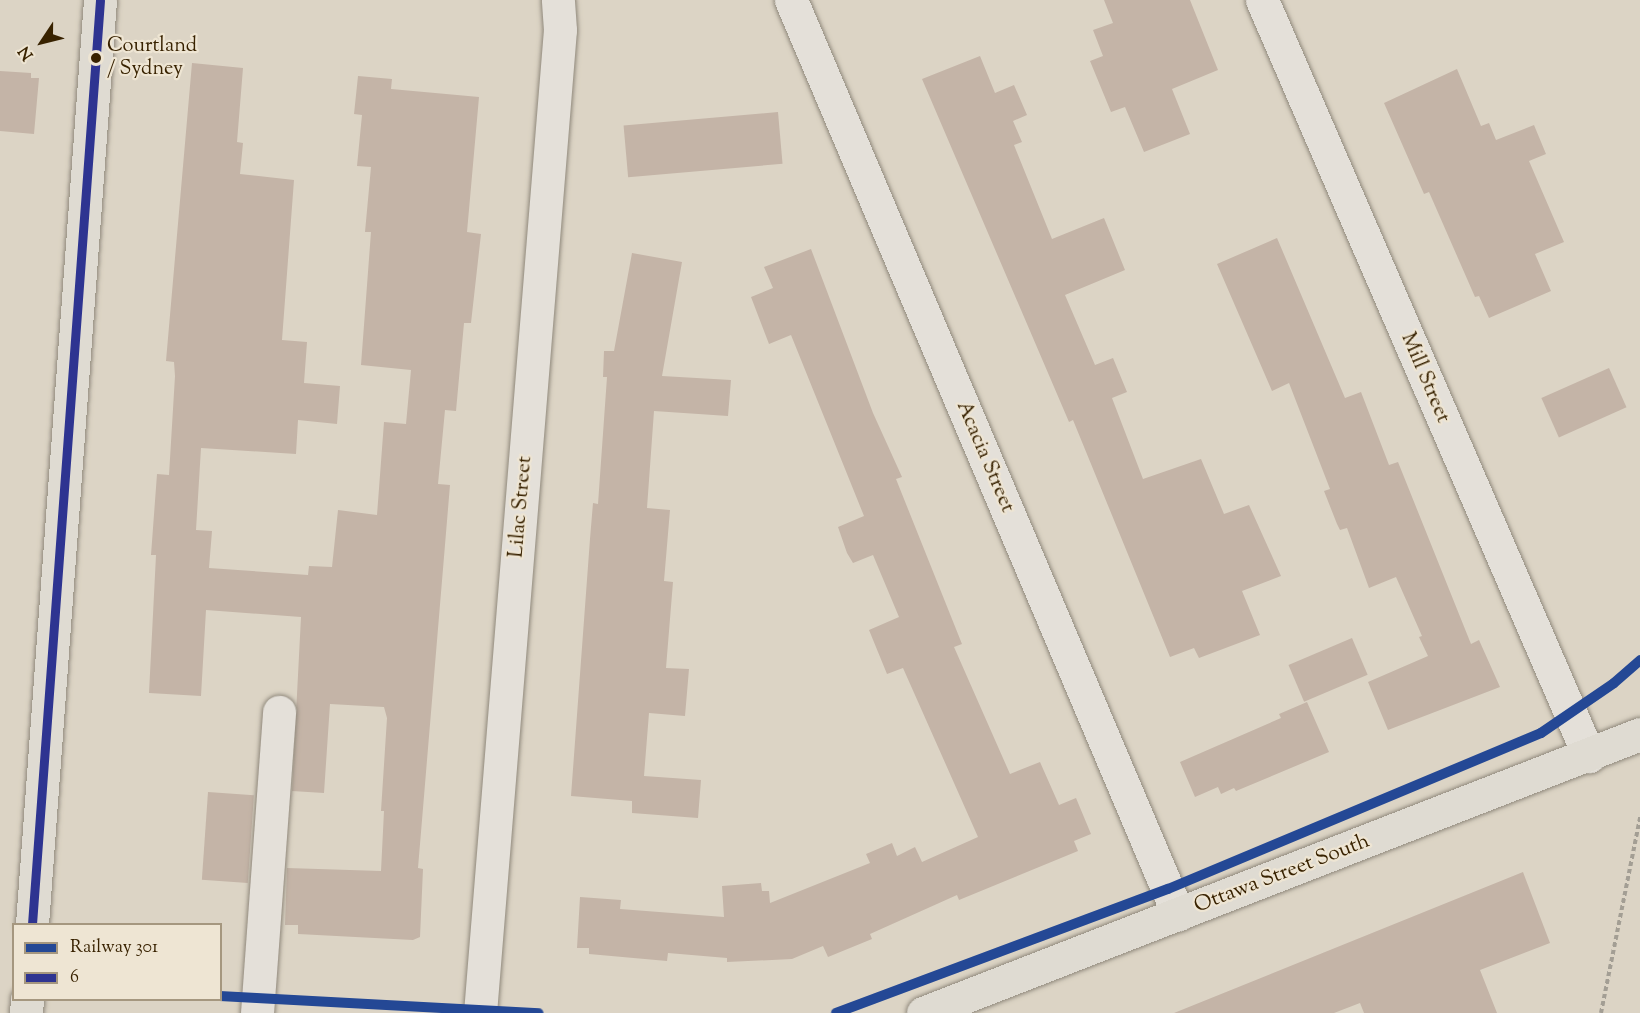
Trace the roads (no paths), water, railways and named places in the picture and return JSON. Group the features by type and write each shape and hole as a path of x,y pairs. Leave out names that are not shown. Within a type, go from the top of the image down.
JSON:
{"main road":[{"path":"32,923 100,0"},
{"name":"Ottawa Street South","path":"923,1013 1640,734"}],"street":[{"name":"Lilac Street","path":"480,1013 560,30 558,0"},
{"name":"Acacia Street","path":"791,0 1178,914"},
{"name":"Mill Street","path":"1262,0 1588,756"},
{"path":"256,1013 279,712"}],"rail line":[{"name":"301","path":"836,1013 1168,889 1541,733 1614,683 1640,660"},
{"name":"301","path":"222,996 539,1013"}],"place":[{"name":"Courtland / Sydney","path":"96,58"}]}
